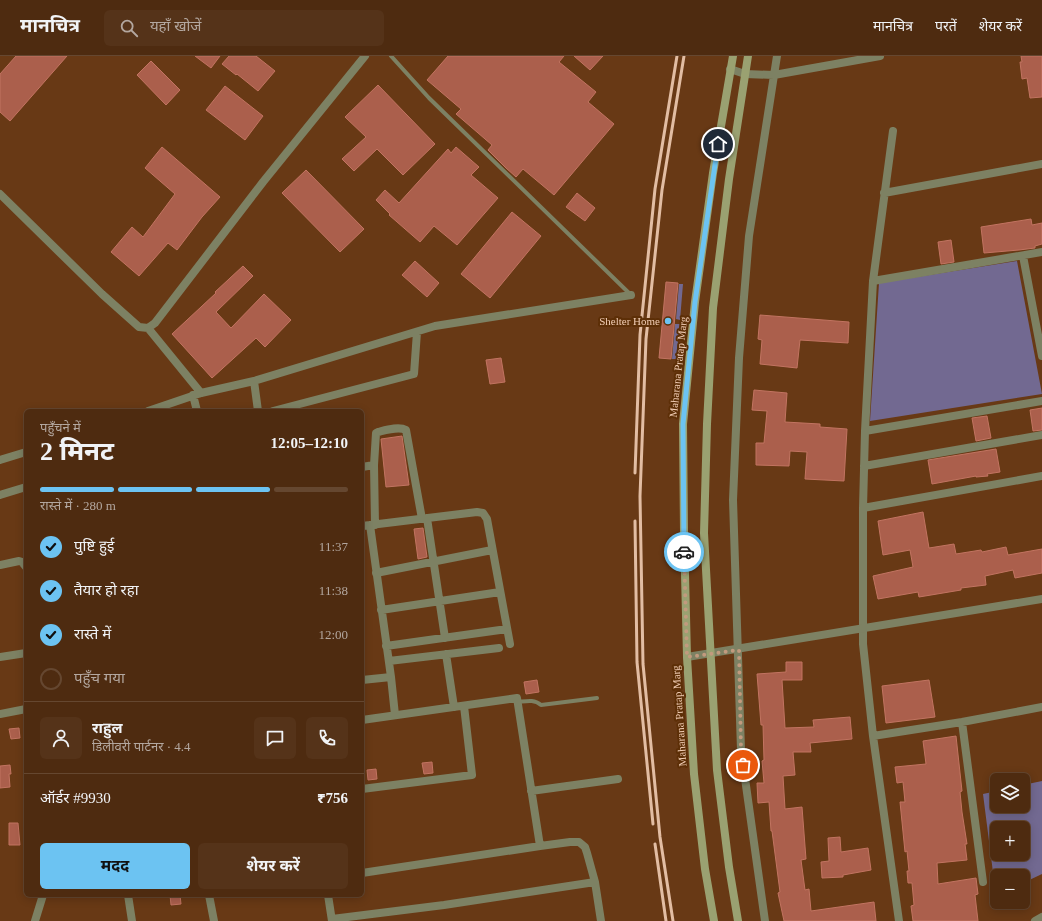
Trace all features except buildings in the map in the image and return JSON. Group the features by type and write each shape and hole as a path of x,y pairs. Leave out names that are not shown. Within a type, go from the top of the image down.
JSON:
{"main road":[{"name":"Maharana Pratap Marg","path":"714,921 705,869 694,774 687,657 683,424 697,287 713,173 733,56"},
{"path":"738,921 729,867 717,770 704,533 707,424 713,308 729,179 748,56"}],"street":[{"path":"0,194 102,294 139,327 148,328 154,323 263,182 366,56"},
{"path":"765,921 741,750 733,500 739,358 749,236 777,56"},
{"path":"730,69 745,74 774,76 880,56"},
{"path":"893,131 873,281 864,466 863,644 899,921"},
{"path":"884,193 1042,164"},
{"path":"873,281 1042,252"},
{"path":"1023,256 1042,356"},
{"path":"154,409 197,394 254,381 436,326 631,295"},
{"path":"148,328 197,394 197,409"},
{"path":"280,409 414,374 417,332"},
{"path":"254,381 258,409"},
{"path":"865,431 1042,401"},
{"path":"395,715 369,525 376,433 378,432 398,428 403,428 406,430 433,561 445,638"},
{"path":"864,466 1042,435"},
{"path":"0,460 24,453"},
{"path":"364,467 374,465"},
{"path":"863,508 1042,476"},
{"path":"0,496 24,487"},
{"path":"369,525 477,512 483,513 487,519 510,644"},
{"path":"376,573 492,550"},
{"path":"0,565 19,561 24,563"},
{"path":"381,610 500,592"},
{"path":"687,657 710,655 1042,599"},
{"path":"386,646 507,629"},
{"path":"388,661 499,648"},
{"path":"0,656 24,653"},
{"path":"446,654 454,707"},
{"path":"364,680 391,677"},
{"path":"364,720 517,698 540,846"},
{"path":"364,789 472,775 464,706"},
{"path":"874,736 1042,707"},
{"path":"0,714 24,709"},
{"path":"962,722 983,882"},
{"path":"531,791 618,779"},
{"path":"364,873 540,846 579,842 585,847 595,882 601,920 592,921"},
{"path":"328,897 332,920 595,882"},
{"path":"35,921 42,897"},
{"path":"128,897 132,921"},
{"path":"210,897 214,921"},
{"path":"1035,921 1042,917"}],"lane":[{"path":"391,56 429,98 631,295"},
{"path":"518,702 530,700 541,705 597,698"}],"shaded area":[{"path":"1017,261 1042,394 870,421 879,283"},
{"path":"679,284 683,284 680,320 676,319"},
{"path":"675,324 680,324 676,359 672,359"},
{"path":"1042,781 1042,874 1030,880 1030,869 993,869 992,861 1030,861 1030,821 990,821 990,849 983,794 990,792 990,813 1030,813 1030,784"}],"railway":[{"path":"635,473 640,335 655,189 677,56"},
{"path":"673,921 660,837 643,664 640,496 646,339 662,190 684,56"},
{"path":"635,521 637,662 653,824"},
{"path":"655,844 666,921"}],"way so far":[{"path":"684,552 687,657 739,650 741,750 743,765"}],"place":[{"name":"Shelter Home","path":"668,321"}],"route":[{"path":"684,552 683,424 695,302 718,144"}]}
